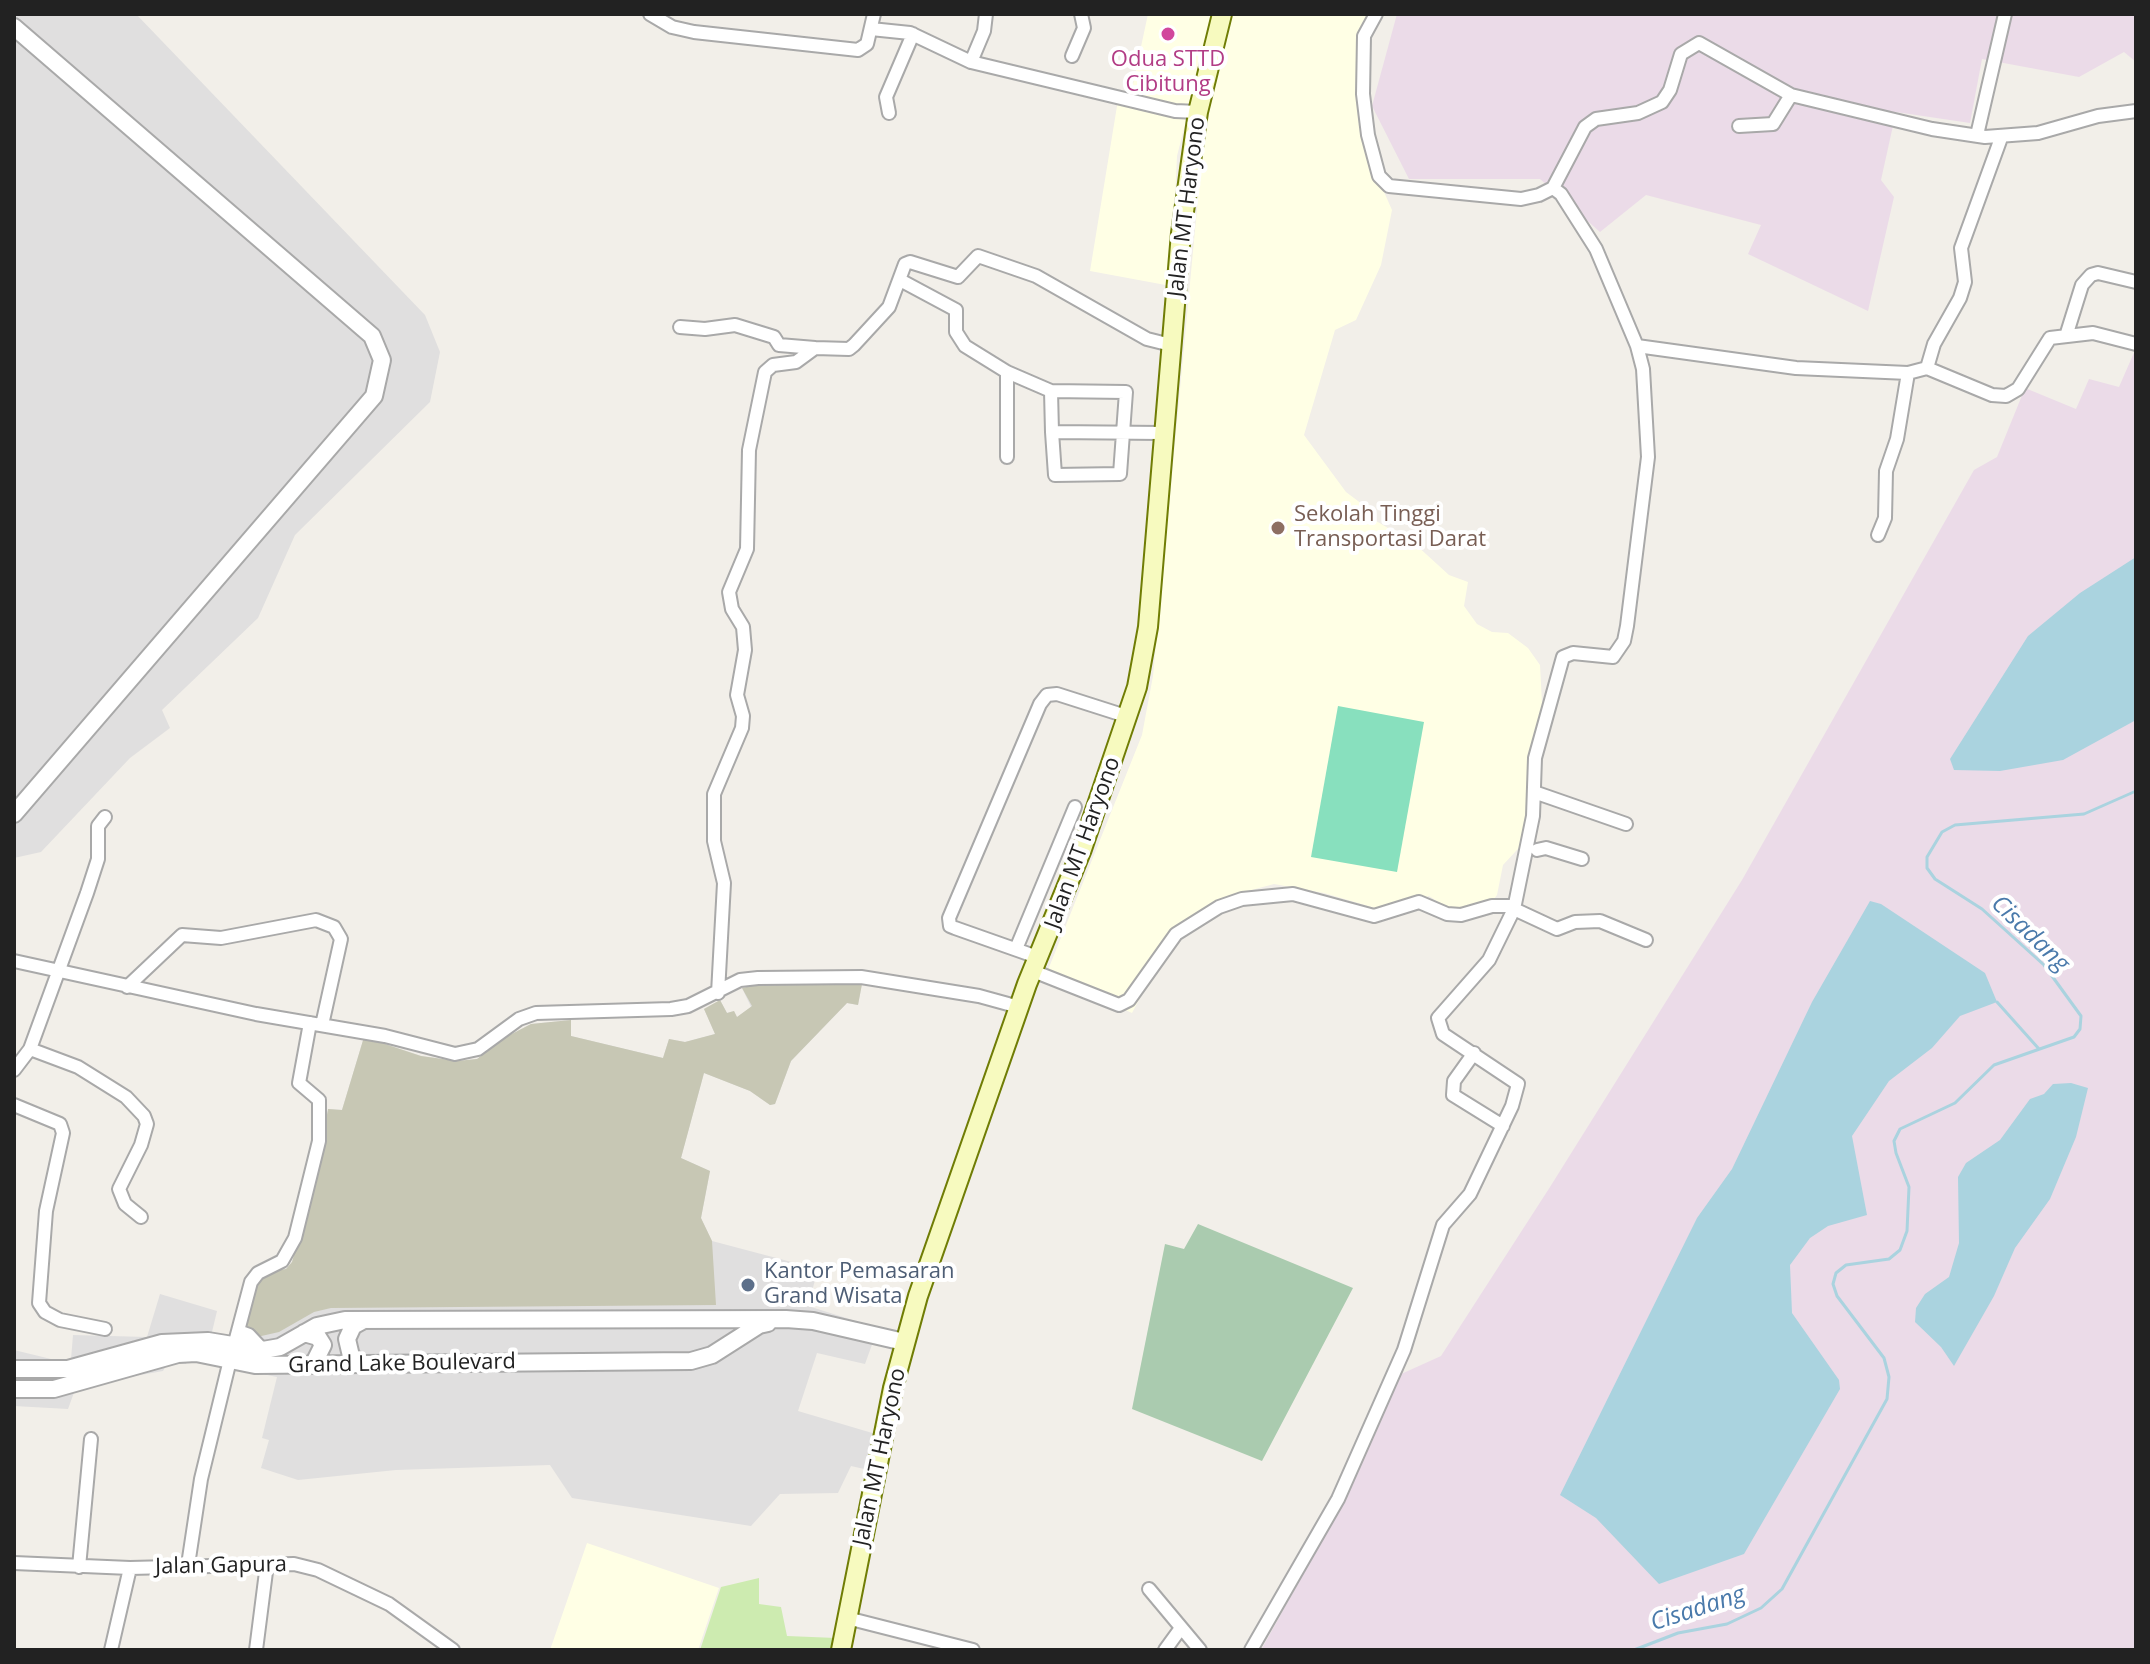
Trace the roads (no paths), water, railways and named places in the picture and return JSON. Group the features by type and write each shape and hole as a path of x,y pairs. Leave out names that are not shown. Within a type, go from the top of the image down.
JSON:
{"main road":[{"name":"Jalan MT Haryono","path":"841,1650 904,1342 933,1250 1019,1007 1129,717 1148,627 1162,433 1198,112 1222,14"}],"street":[{"path":"651,15 672,27 858,50 867,44 874,14"},
{"path":"971,62 984,31 986,14"},
{"path":"1072,56 1084,28 1081,14"},
{"path":"1376,14 1366,25 1364,36 1363,94 1368,135 1383,182 1389,186 1521,199 1553,188 1585,127 1596,119 1638,113 1662,102 1670,90 1681,54 1691,45 1706,45 1743,71 1791,95 1932,129 2001,138 2038,133 2098,116 2136,111"},
{"path":"1977,135 2005,14"},
{"path":"14,27 372,336 382,360 374,396 14,814"},
{"path":"871,29 913,34 971,62 1175,111 1198,112"},
{"path":"889,113 886,97 913,34"},
{"path":"1739,126 1773,124 1791,95"},
{"path":"1927,368 1934,344 1960,298 1965,282 1961,248 2001,138"},
{"path":"1251,1650 1338,1499 1404,1350 1443,1225 1470,1194 1503,1126 1518,1084 1443,1034 1438,1018 1489,960 1514,907 1532,852 1535,758 1563,657 1573,653 1613,657 1624,641 1648,457 1643,369 1637,346 1596,249 1561,194 1553,188"},
{"path":"680,327 705,329 735,325 774,337 779,345 849,349 889,307 905,264 910,262 958,277 973,258 985,257 1036,276 1147,339 1171,345"},
{"path":"2067,333 2082,285 2091,275 2098,273 2136,282"},
{"path":"900,280 956,310 958,339 1007,372 1051,391 1125,391 1120,474 1057,476 1051,391"},
{"path":"1637,346 1713,354 1796,368 1908,373 1927,368 1992,395 2006,396 2018,389 2050,338 2067,333 2093,333 2136,344"},
{"path":"718,993 724,883 714,841 714,794 742,728 737,695 745,637 729,592 747,549 749,450 765,372 773,365 796,362 815,348"},
{"path":"1007,372 1007,457"},
{"path":"1878,535 1885,518 1886,471 1897,439 1908,373"},
{"path":"1052,432 1162,433"},
{"path":"1129,717 1057,694 1047,695 1040,704 949,918 950,926 1016,949 1037,965 1119,1005 1129,1000 1176,934 1219,907 1242,899 1293,894 1316,897 1374,916 1384,916 1419,902 1461,915 1477,914 1492,906 1514,907 1557,929 1575,922 1600,921 1646,940"},
{"path":"1534,792 1626,824"},
{"path":"1016,949 1075,807"},
{"path":"14,1070 30,1049 98,859 98,826 105,817"},
{"path":"1532,852 1546,848 1582,859"},
{"path":"127,987 182,935 221,938 316,920 334,927 341,939 299,1083 319,1100 319,1141 295,1238 282,1261 258,1273 251,1282 201,1479 188,1565"},
{"path":"14,961 127,987 385,1036 430,1051 467,1053 519,1019 536,1013 671,1009 718,993 740,980 758,978 861,977 979,996 1019,1007"},
{"path":"30,1049 78,1067 126,1097 144,1116 147,1124 141,1145 119,1189 125,1204 141,1217"},
{"path":"1474,1053 1454,1081 1453,1095 1503,1126"},
{"path":"14,1105 60,1124 63,1133 46,1211 39,1303 45,1312 60,1320 105,1329"},
{"name":"Grand Lake Boulevard","path":"234,1346 255,1365 691,1361 712,1355 759,1325 786,1319"},
{"name":"Grand Lake Boulevard","path":"14,1369 68,1369 162,1343 208,1341 263,1350 280,1347 330,1321 786,1319 825,1323 904,1342"},
{"path":"361,1364 351,1356 347,1339 353,1326 362,1321"},
{"path":"304,1333 318,1337 323,1345 313,1365"},
{"name":"Grand Lake Boulevard","path":"14,1389 54,1389 178,1354 234,1346"},
{"path":"79,1567 91,1439"},
{"name":"Jalan Gapura","path":"14,1563 130,1568 294,1564 318,1570 389,1604 453,1650"},
{"path":"256,1650 267,1564"},
{"path":"111,1650 130,1568"},
{"path":"1149,1589 1200,1650"},
{"path":"847,1618 973,1650"},
{"path":"1165,1650 1181,1628"}],"water":[{"path":"2136,557 2136,720 2063,760 2000,771 1954,770 1950,759 2028,636 2080,593"},
{"path":"1870,901 1881,904 1985,973 1997,1002 1960,1016 1932,1048 1889,1081 1852,1136 1867,1215 1828,1226 1810,1238 1790,1265 1792,1313 1839,1380 1840,1389 1744,1554 1659,1584 1596,1518 1560,1495 1697,1218 1732,1169 1812,1002"},
{"path":"2071,1083 2088,1088 2076,1137 2050,1199 2015,1248 1994,1296 1954,1366 1941,1347 1915,1322 1916,1308 1925,1294 1949,1277 1959,1243 1958,1177 1966,1163 2000,1140 2030,1099 2044,1094 2053,1084"}],"waterway":[{"name":"Cisadang","path":"1634,1650 1678,1633 1727,1624 1761,1608 1782,1589 1887,1399 1889,1377 1884,1358 1837,1296 1833,1284 1836,1273 1846,1265 1889,1259 1900,1250 1907,1231 1909,1187 1894,1141 1900,1129 1955,1103 1994,1065 2074,1037 2080,1029 2081,1016 2044,965 1982,909 1935,879 1927,868 1927,857 1942,832 1955,825 2084,814 2136,791"},
{"path":"1997,1002 2039,1049"}],"place":[{"name":"Odua STTD Cibitung","path":"1168,34"},
{"name":"Sekolah Tinggi Transportasi Darat","path":"1278,528"},
{"name":"Kantor Pemasaran Grand Wisata","path":"748,1285"}]}
